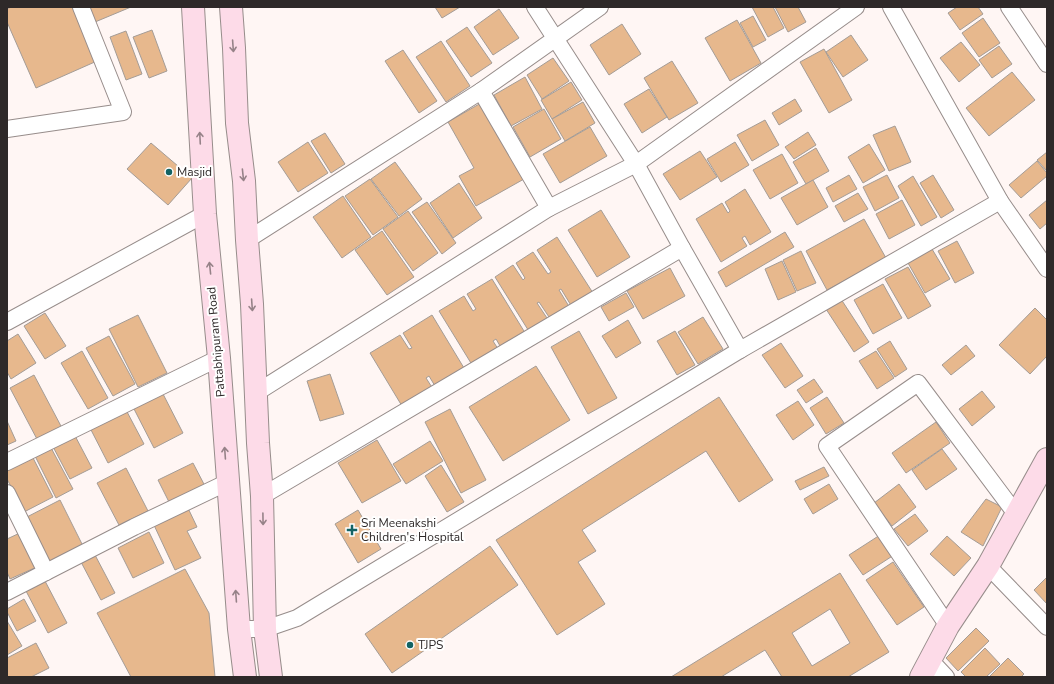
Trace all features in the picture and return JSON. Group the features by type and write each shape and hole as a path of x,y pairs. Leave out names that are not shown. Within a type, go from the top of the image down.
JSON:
{"street":[{"path":"7,129 123,112 81,7"},
{"name":"Pattabhipuram Road","path":"193,7 205,214 239,629 245,677"},
{"path":"230,7 234,48 237,123 244,181 252,304 258,443 262,496 265,629 271,677"},
{"path":"534,7 636,164 740,350"},
{"path":"247,240 481,91 600,7"},
{"path":"256,393 549,208 636,164 856,7"},
{"path":"891,7 1000,201 1047,269"},
{"path":"1009,7 1047,64"},
{"path":"481,91 549,208"},
{"path":"239,629 265,629 298,618 740,350 1000,201"},
{"path":"7,322 205,214"},
{"path":"262,496 682,248"},
{"path":"7,462 218,358"},
{"path":"948,626 827,446 918,383 1016,514"},
{"path":"946,677 926,669 948,626 988,566 1016,514 1044,474"},
{"path":"7,592 134,527 228,482"},
{"path":"7,494 46,572"},
{"path":"988,566 1047,627"}],"building":[{"path":"11,7 72,7 97,61 36,88 7,22 7,9"},
{"path":"88,7 131,7 95,22"},
{"path":"435,7 460,7 442,18"},
{"path":"752,7 773,7 784,28 768,37"},
{"path":"775,7 798,7 806,22 788,32"},
{"path":"957,7 978,7 983,14 960,30 948,13"},
{"path":"499,9 519,38 493,55 474,27"},
{"path":"753,16 766,40 753,47 740,23"},
{"path":"983,18 1000,43 979,57 962,33"},
{"path":"737,20 761,63 730,81 705,38"},
{"path":"622,24 641,54 609,75 590,45"},
{"path":"467,27 492,63 471,77 446,41"},
{"path":"152,30 167,71 149,78 133,37"},
{"path":"126,31 142,74 126,80 110,37"},
{"path":"851,35 868,60 843,77 826,52"},
{"path":"441,41 470,86 446,102 416,57"},
{"path":"961,42 980,65 959,82 940,58"},
{"path":"999,46 1012,64 992,78 979,60"},
{"path":"824,49 852,100 829,113 800,62"},
{"path":"403,50 437,101 419,113 385,61"},
{"path":"553,58 569,81 542,99 527,75"},
{"path":"672,61 698,103 669,120 644,78"},
{"path":"1012,72 1035,100 989,136 966,108"},
{"path":"525,77 542,109 511,126 494,95"},
{"path":"571,82 582,100 552,119 541,100"},
{"path":"649,89 667,117 642,133 624,104"},
{"path":"795,99 802,111 779,125 772,113"},
{"path":"583,102 595,123 565,141 552,119"},
{"path":"481,103 524,179 476,206 459,176 474,168 448,122"},
{"path":"544,109 561,139 530,157 513,127"},
{"path":"765,120 779,145 752,161 737,135"},
{"path":"895,126 911,162 889,171 873,135"},
{"path":"590,127 607,156 560,183 543,154"},
{"path":"808,132 816,145 794,159 785,147"},
{"path":"325,133 345,164 331,173 311,141"},
{"path":"308,142 328,173 298,192 278,162"},
{"path":"735,142 749,165 721,182 707,159"},
{"path":"151,143 192,178 168,205 127,169"},
{"path":"869,144 885,170 863,183 848,157"},
{"path":"816,148 829,171 806,184 793,162"},
{"path":"700,151 717,177 680,200 663,174"},
{"path":"1047,152 1047,171 1037,160"},
{"path":"782,154 798,183 770,199 753,170"},
{"path":"1037,161 1047,173 1047,176 1021,198 1009,185"},
{"path":"395,162 422,199 399,216 371,179"},
{"path":"849,175 857,189 833,202 826,188"},
{"path":"887,175 899,198 875,211 863,187"},
{"path":"933,175 954,210 941,218 920,183"},
{"path":"913,176 937,217 921,226 898,186"},
{"path":"370,179 398,217 373,235 345,196"},
{"path":"813,180 828,207 797,225 781,198"},
{"path":"459,183 482,218 453,238 430,203"},
{"path":"745,189 771,232 750,245 745,236 742,238 747,246 721,262 696,219 722,203 728,213 730,211 725,202"},
{"path":"858,193 868,209 844,222 835,206"},
{"path":"343,196 371,237 342,258 313,217"},
{"path":"902,200 915,225 889,239 876,214"},
{"path":"1047,200 1047,223 1040,229 1029,215"},
{"path":"427,202 456,243 442,254 412,212"},
{"path":"601,210 630,257 597,277 568,230"},
{"path":"408,211 438,253 413,271 383,229"},
{"path":"864,219 886,258 827,290 806,251"},
{"path":"382,231 414,277 387,295 355,250"},
{"path":"785,232 794,247 726,287 718,272"},
{"path":"557,237 593,293 572,307 561,289 559,290 570,308 551,320 539,302 537,303 549,321 530,333 495,277 513,265 523,280 525,278 516,263 533,252 548,274 551,272 537,250"},
{"path":"957,241 974,273 955,283 938,251"},
{"path":"932,249 950,279 925,293 908,263"},
{"path":"801,251 816,283 797,291 783,260"},
{"path":"782,261 796,292 778,300 765,269"},
{"path":"908,267 931,306 908,319 885,279"},
{"path":"670,268 685,296 643,319 627,291"},
{"path":"492,279 527,336 503,351 496,339 493,341 500,352 474,368 439,311 464,296 473,311 476,309 467,294"},
{"path":"883,284 902,318 873,334 854,300"},
{"path":"626,293 634,307 609,321 601,307"},
{"path":"839,296 869,342 854,352 824,306"},
{"path":"1035,308 1047,320 1047,356 1030,374 999,345"},
{"path":"45,313 66,346 45,359 24,326"},
{"path":"138,315 167,373 138,387 109,329"},
{"path":"432,315 467,373 438,391 429,376 426,378 435,392 405,411 370,353 400,335 409,349 412,348 403,333"},
{"path":"703,317 723,349 698,364 678,332"},
{"path":"628,320 641,343 616,358 602,336"},
{"path":"579,331 617,398 588,414 551,347"},
{"path":"675,331 695,365 677,375 657,341"},
{"path":"18,334 36,363 11,379 7,372 7,341"},
{"path":"109,336 135,384 113,396 86,348"},
{"path":"890,341 907,369 895,377 877,349"},
{"path":"781,343 803,376 785,388 762,355"},
{"path":"966,345 975,356 951,375 942,365"},
{"path":"82,351 108,398 88,409 61,363"},
{"path":"876,351 894,378 877,389 859,361"},
{"path":"536,366 570,420 503,461 469,407"},
{"path":"330,374 344,414 320,421 307,381"},
{"path":"34,375 62,428 38,441 10,388"},
{"path":"814,379 823,392 806,403 797,390"},
{"path":"982,391 995,407 972,426 959,409"},
{"path":"162,392 183,433 154,448 133,407"},
{"path":"719,397 773,480 739,502 706,451 582,530 596,551 578,562 605,604 557,635 496,540"},
{"path":"827,397 844,423 826,434 810,408"},
{"path":"798,401 814,425 793,440 776,415"},
{"path":"125,408 144,444 108,463 89,426"},
{"path":"450,409 486,480 461,493 425,422"},
{"path":"7,421 16,441 7,445"},
{"path":"936,422 950,443 906,473 892,453"},
{"path":"73,432 92,468 70,479 51,443"},
{"path":"377,440 401,481 362,503 338,463"},
{"path":"430,441 443,461 406,484 393,464"},
{"path":"49,444 73,489 56,498 33,452"},
{"path":"942,449 957,469 926,490 912,470"},
{"path":"31,454 53,497 24,512 7,479 7,467"},
{"path":"193,463 206,488 171,506 158,480"},
{"path":"441,465 464,502 447,512 425,476"},
{"path":"824,467 829,476 800,490 795,481"},
{"path":"126,468 148,511 119,525 97,483"},
{"path":"829,484 838,499 813,514 804,499"},
{"path":"899,484 916,507 892,526 874,503"},
{"path":"986,499 1002,507 983,546 961,532"},
{"path":"60,500 83,546 46,564 23,519"},
{"path":"187,506 197,527 187,531 201,558 175,570 153,523"},
{"path":"358,510 381,549 358,563 335,524"},
{"path":"915,514 928,531 908,546 894,529"},
{"path":"22,532 39,566 10,579 7,572 7,539"},
{"path":"149,532 164,563 133,578 118,548"},
{"path":"880,535 894,555 863,575 849,555"},
{"path":"947,536 971,558 954,576 930,554"},
{"path":"490,546 518,585 392,673 365,634"},
{"path":"95,555 115,593 101,600 81,562"},
{"path":"893,562 924,607 897,625 866,580"},
{"path":"185,569 209,613 215,677 131,677 97,613"},
{"path":"840,573 889,652 848,677 782,677 765,650 721,677 671,677","holes":["830,609 850,643 812,666 792,633"]},
{"path":"1047,577 1047,604 1034,590"},
{"path":"45,581 67,623 48,633 26,591"},
{"path":"24,599 36,621 17,631 7,612 7,609"},
{"path":"7,621 22,646 7,655"},
{"path":"976,628 989,641 958,671 946,658"},
{"path":"36,643 49,668 31,677 7,677 7,658"},
{"path":"985,648 1000,664 986,677 966,677 961,672"},
{"path":"1008,658 1024,674 1021,677 989,677"}],"place":[{"name":"Masjid","path":"169,172"},
{"name":"Sri Meenakshi Children's Hospital","path":"352,530"},
{"name":"TJPS","path":"410,645"}]}
